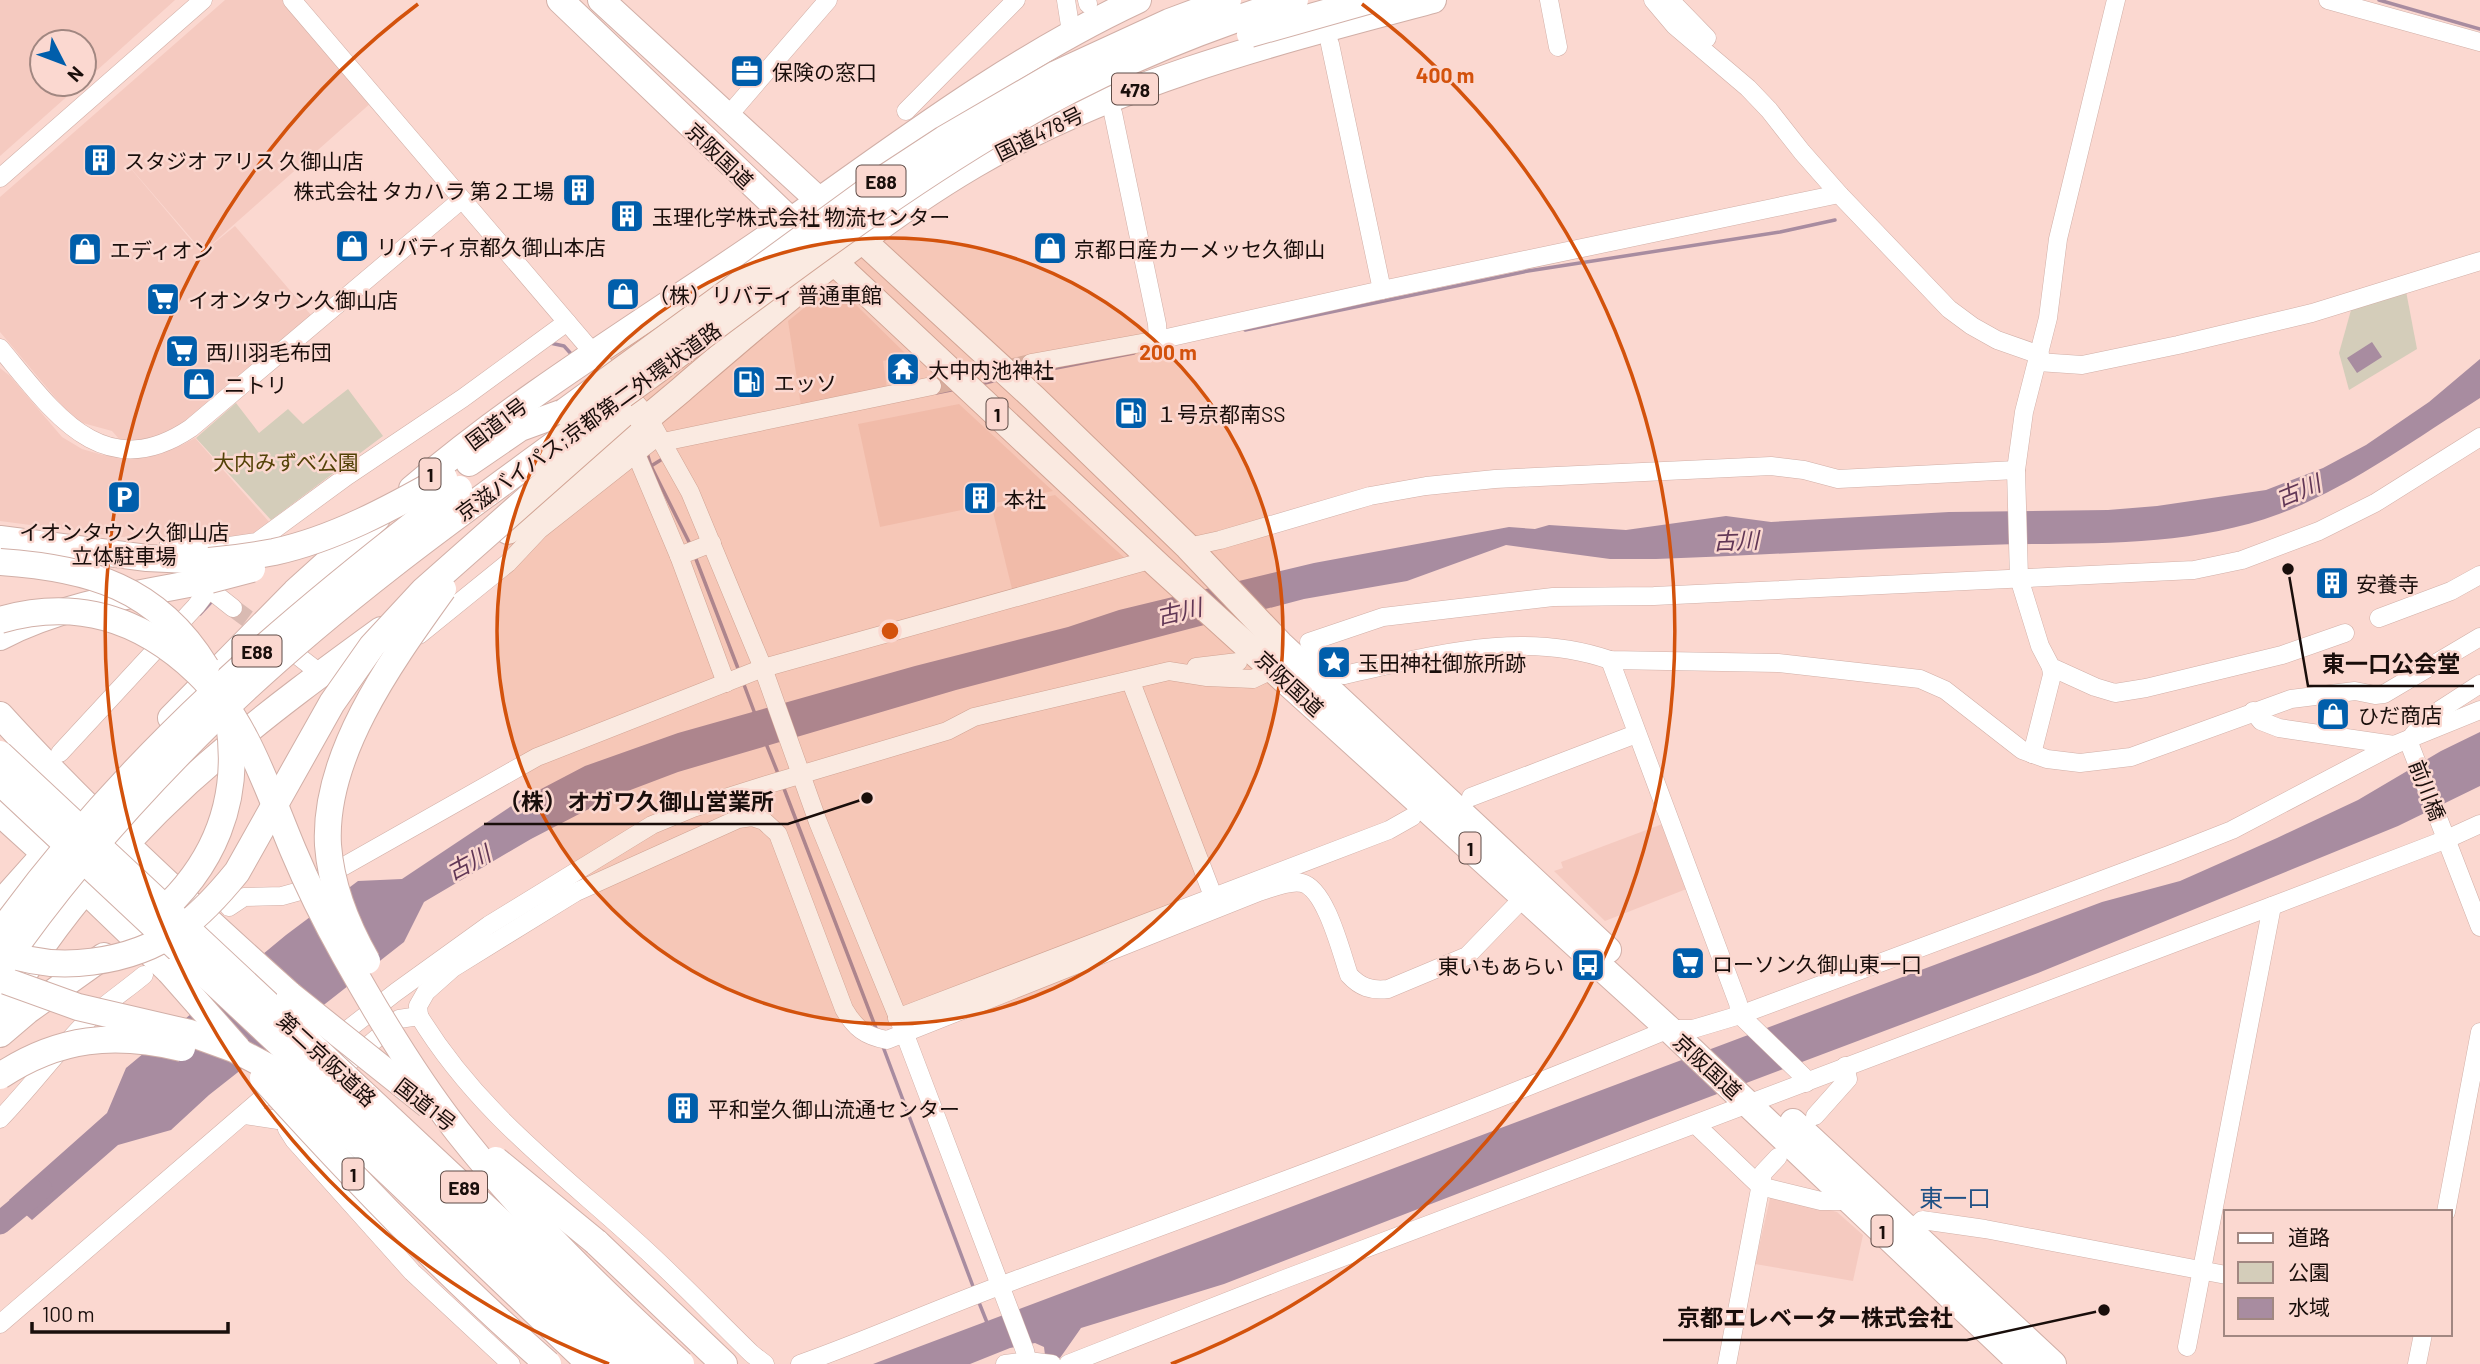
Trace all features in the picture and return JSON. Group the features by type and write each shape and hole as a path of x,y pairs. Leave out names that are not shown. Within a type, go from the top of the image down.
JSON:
{"highway":[{"name":"京阪国道","path":"559,0 789,221 830,253 937,374 1262,656 1524,897 1687,1035"},
{"name":"京阪国道","path":"601,0 1034,398 1192,551 1262,656 1344,688 1687,1035 1755,1098 1912,1231 2053,1364"},
{"path":"819,200 915,131 997,77 1077,38 1138,0"},
{"path":"1077,38 1189,0"},
{"name":"京滋バイパス;京都第二外環状道路","path":"85,847 155,749 259,649 389,542 564,412 886,177 944,139 1078,64 1169,22 1228,0"},
{"name":"京滋バイパス;京都第二外環状道路","path":"85,847 220,713 335,612 472,506 830,253 953,158 1062,94 1170,44 1295,0"},
{"path":"1115,105 1202,52 1250,34 1371,0"},
{"name":"国道478号","path":"863,240 975,164 1027,137 1115,105 1206,63 1323,38 1433,0"},
{"name":"国道1号","path":"0,1014 40,951 86,891 85,847 89,806 243,644 348,543 470,443 593,354 819,200"},
{"name":"国道1号","path":"0,904 45,854 85,847 128,844 188,782 255,725 417,603 656,432 830,253 863,240"},
{"path":"0,950 49,962 110,958 163,939 193,918 221,892 237,872 332,703 372,646 423,591 640,400 830,253"},
{"path":"0,637 50,615 210,580 265,565 327,541 370,520 487,452 520,428 564,412"},
{"path":"0,539 147,558 209,561 275,552 308,542 413,495"},
{"path":"516,509 443,589 396,658 362,718 338,771 332,797 328,820 331,865 337,892 363,956 408,1032 444,1085 487,1143 681,1364"},
{"path":"0,562 40,565 98,578 121,587 160,611 180,629 208,669 220,693 233,745 229,797 222,824 205,860 186,886 162,912 140,930 27,1011 0,1034"},
{"path":"0,620 24,613 52,610 110,619 157,639 177,654 218,694 246,740 321,911 368,996 420,1079 457,1131 525,1211 594,1282 681,1364"},
{"name":"国道1号","path":"0,715 128,844 290,995 596,1242 724,1364"},
{"name":"第二京阪道路","path":"0,754 653,1364"},
{"path":"0,767 170,926 194,954 267,1063 340,1161"},
{"name":"第二京阪道路","path":"0,782 622,1364"},
{"path":"86,891 78,850 93,847 87,821 89,806"},
{"name":"1","path":"0,813 86,891 157,974 256,1070 394,1219 479,1304 548,1364"},
{"name":"E88","path":"0,933 50,869 85,847"},
{"name":"E88","path":"0,969 85,847"},
{"path":"0,977 55,1000 190,1033 234,1049 272,1069 339,1125 590,1364"},
{"path":"0,1076 46,1051 96,1040 127,1039 166,1045 212,1058 240,1072 291,1105 485,1287 577,1364"},
{"name":"京阪国道","path":"1755,1098 1851,1201 2022,1364"}],"street":[{"path":"0,178 203,0"},
{"path":"292,0 593,354 656,432 690,492 764,672 1007,1305 1033,1360 1005,1364"},
{"path":"906,111 1016,0"},
{"path":"1066,0 1077,38"},
{"path":"1549,0 1558,47"},
{"path":"1653,0 1675,26 1724,66 1769,110 1839,194 1949,309 1997,341 2039,358 2082,365 2178,345 2312,313 2480,261"},
{"path":"1670,0 1700,33 1727,54 1724,66"},
{"path":"2032,754 2052,675 2051,667 2040,646 2020,574 2016,474 2024,412 2048,318 2058,239 2116,0"},
{"path":"2328,0 2480,42"},
{"path":"728,116 827,1"},
{"path":"1323,38 1331,100 1341,99 1382,290"},
{"path":"1115,105 1130,158 1123,166 1157,324 1158,340"},
{"path":"1031,363 1158,340 1839,194"},
{"path":"0,348 55,414 73,430 98,443 116,448 136,449 158,445 191,428 461,200"},
{"path":"0,527 153,546 216,548 257,542 347,476 463,398 566,322"},
{"path":"891,395 937,374"},
{"path":"342,689 348,693 508,563 539,530 636,454 656,432 891,395 937,374"},
{"path":"2480,437 2364,508 2319,531 2242,560 2194,570 2020,574 1654,596 1553,597 1383,617 1309,642 1344,688 1486,646 1524,644 1587,652 1610,660 1778,663 1920,679 1945,690 2011,744 2047,759 2080,763 2131,757 2291,699 2355,691 2384,694 2480,637"},
{"path":"636,454 679,556 726,683"},
{"path":"1192,551 1220,540 1370,496 1426,486 1771,466 1804,470 1838,479 2016,474"},
{"path":"679,556 712,543"},
{"path":"60,753 209,589 216,572 216,548"},
{"path":"229,907 244,897 282,896 300,891 537,757 726,683 1156,563"},
{"path":"2379,618 2451,591 2480,575"},
{"path":"209,589 233,608"},
{"path":"1316,644 1329,638 1386,626 1393,617"},
{"path":"2051,667 2107,691 2128,692 2282,655 2345,633"},
{"path":"289,649 316,670"},
{"path":"1169,671 1207,677 1254,679 1262,656"},
{"path":"0,1325 263,1097 408,983 489,925 652,825 800,771 947,731 974,717 1131,682 1181,666 1207,667 1262,656"},
{"path":"1610,660 1743,1018 1805,1079"},
{"path":"1131,682 1213,896"},
{"path":"2405,745 2429,717 2480,684"},
{"path":"800,1364 831,1359 1000,1286 1527,1088 1743,1018 2169,855 2232,830 2480,710"},
{"path":"2253,711 2261,721 2279,728 2405,745"},
{"path":"1471,797 1636,734"},
{"name":"前川橋","path":"2405,745 2445,835 2480,927"},
{"path":"511,1364 412,1272 294,1140 286,1129 285,1121 289,1114 411,1017 426,992 453,968 548,908 576,892 738,819 752,817 764,821 778,834 844,1009 854,1026 865,1034 887,1040 901,1025 1213,896 1389,830 1412,817"},
{"path":"1069,1364 1282,1280 1696,1125 1755,1098 2272,906 2445,835 2480,824"},
{"path":"901,1025 1292,882 1303,883 1315,889 1349,975 1366,988 1388,989 1467,956 1524,897"},
{"path":"2187,1347 2272,906"},
{"path":"0,1119 89,1019 157,974"},
{"path":"408,983 411,1017 494,1114 638,1243 765,1364"},
{"path":"2446,1210 2480,1032"},
{"path":"1815,1116 1848,1079 1845,1066"},
{"path":"245,1115 285,1121"},
{"path":"1696,1125 1760,1186 1821,1201 1851,1201"},
{"path":"1727,1364 1763,1173 1778,1157"},
{"path":"483,1337 601,1210"},
{"path":"1912,1231 1922,1220 1985,1229 2224,1275"},
{"path":"2417,1364 2423,1336"}],"shaded area":[{"path":"0,0 175,0 98,69 98,28 28,28 28,98 65,98 0,156"},
{"path":"225,0 283,0 372,102 203,252 116,151 202,253 235,226 311,315 178,429 135,442 120,440 112,431 79,422 69,414 0,332 0,197"},
{"path":"820,295 842,295 851,300 908,356 883,361 887,388 801,406 788,321"},
{"path":"0,368 62,437 82,449 103,455 135,457 162,452 195,438 271,524 262,533 213,540 175,540 121,537 0,521"},
{"path":"959,404 1053,491 880,527 858,424"},
{"path":"1055,495 1128,561 1013,593 992,508"},
{"path":"1665,823 1689,888 1605,921 1554,871 1563,868 1561,862"},
{"path":"1771,1194 1837,1212 1863,1235 1853,1281 1755,1264"}],"green space":[{"path":"2406,291 2417,349 2349,390 2339,353 2353,303"},
{"name":"大内みずべ公園","path":"348,389 383,436 271,520 196,438 236,403 259,433 288,409 303,424"}],"water":[{"path":"2372,342 2382,357 2357,373 2347,358"},
{"path":"2480,359 2480,398 2332,490 2279,514 2243,525 2207,533 2133,542 1944,546 1656,559 1610,559 1506,545 1407,581 1304,599 956,690 678,772 612,797 531,839 424,902 404,942 209,1095 171,1130 118,1145 32,1220 9,1200 107,1113 126,1068 286,935 358,881 402,879 522,799 585,766 678,733 915,666 1068,627 1119,610 1314,563 1509,527 1535,529 1549,525 1626,530 1726,516 1771,522 1949,512 2108,510 2157,506 2266,490 2323,468 2366,445 2429,402"},
{"path":"2480,732 2480,786 2398,826 2038,973 1224,1284 1081,1328 1060,1358 1045,1355 1044,1347 1035,1343 1010,1348 970,1364 873,1364 2102,902 2180,881 2358,800 2441,751"}],"waterway":[{"path":"2379,0 2480,29"},
{"path":"1245,330 1528,271 1780,232 1835,220"},
{"path":"550,343 564,346 573,356"},
{"path":"1025,374 1134,353"},
{"path":"981,384 997,380"},
{"path":"936,393 956,389"},
{"path":"647,453 690,544"},
{"path":"651,466 664,458"},
{"path":"694,554 739,671"},
{"path":"200,614 214,599"},
{"path":"743,682 755,714"},
{"path":"765,741 779,776"},
{"path":"783,786 877,1031"},
{"path":"882,1044 974,1289"},
{"name":"古川","path":"0,1223 41,1189"},
{"path":"978,1300 988,1325"}],"tunnel":[{"path":"932,386 1031,363"},
{"path":"233,608 267,633"}],"place":[{"name":"保険の窓口","path":"747,71"},
{"name":"スタジオ アリス 久御山店","path":"100,160"},
{"name":"株式会社 タカハラ 第２工場","path":"579,190"},
{"name":"玉理化学株式会社 物流センター","path":"627,216"},
{"name":"リバティ京都久御山本店","path":"352,246"},
{"name":"京都日産カーメッセ久御山","path":"1050,248"},
{"name":"エディオン","path":"85,249"},
{"name":"（株）リバティ 普通車館","path":"623,294"},
{"name":"イオンタウン久御山店","path":"163,299"},
{"name":"西川羽毛布団","path":"182,351"},
{"name":"大中内池神社","path":"903,369"},
{"name":"エッソ","path":"749,382"},
{"name":"ニトリ","path":"199,384"},
{"name":"１号京都南SS","path":"1131,413"},
{"name":"イオンタウン久御山店 立体駐車場","path":"124,497"},
{"name":"本社","path":"980,498"},
{"name":"東一口公会堂","path":"2288,569"},
{"name":"安養寺","path":"2332,583"},
{"name":"玉田神社御旅所跡","path":"1334,662"},
{"name":"ひだ商店","path":"2333,714"},
{"name":"（株）オガワ久御山営業所","path":"867,798"},
{"name":"ローソン久御山東一口","path":"1688,963"},
{"name":"東いもあらい","path":"1588,965"},
{"name":"平和堂久御山流通センター","path":"683,1108"},
{"name":"京都エレベーター株式会社","path":"2104,1310"}],"district":[{"name":"東一口","path":"1955,1197"}]}
